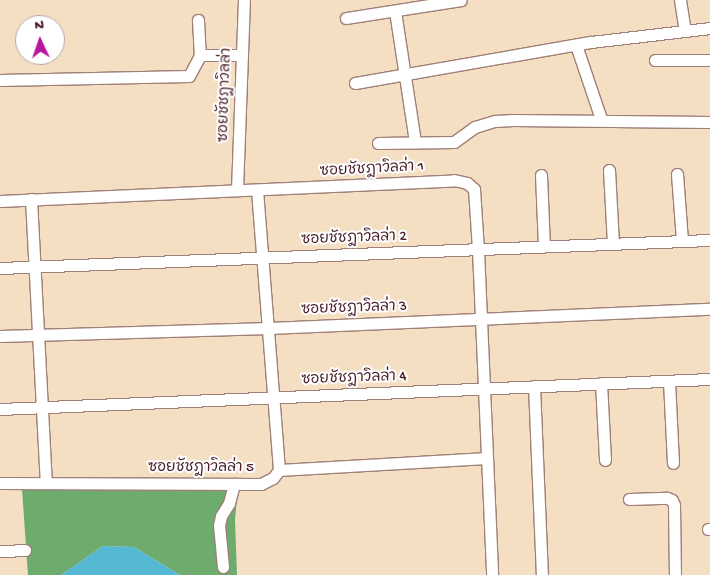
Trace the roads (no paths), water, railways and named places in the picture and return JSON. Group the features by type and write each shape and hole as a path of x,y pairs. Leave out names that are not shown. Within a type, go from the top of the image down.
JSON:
{"street":[{"name":"ซอยชัชฎาวิลล่า","path":"237,190 244,0"},
{"path":"346,18 461,0"},
{"path":"680,0 685,31"},
{"path":"394,10 415,142"},
{"path":"0,80 189,76 200,55 198,20"},
{"path":"355,83 576,45 710,28"},
{"path":"576,45 601,119"},
{"path":"200,55 242,55"},
{"path":"655,60 710,60"},
{"path":"378,143 454,142 475,127 495,121 601,119 710,122"},
{"path":"609,170 614,243"},
{"path":"677,174 682,241"},
{"path":"541,175 544,246"},
{"name":"ซอยชัชฎาวิลล่า 1","path":"0,201 454,180 467,183 474,189 478,250 492,575"},
{"path":"257,190 279,470 486,458"},
{"path":"31,199 46,482"},
{"name":"ซอยชัชฎาวิลล่า 2","path":"0,268 710,240"},
{"name":"ซอยชัชฎาวิลล่า 3","path":"0,336 269,328 710,309"},
{"name":"ซอยชัชฎาวิลล่า 4","path":"0,409 710,379"},
{"path":"670,381 673,463"},
{"path":"601,383 605,460"},
{"path":"534,386 542,575"},
{"name":"ซอยชัชฎาวิลล่า 5","path":"0,483 262,484 273,478 279,470"},
{"path":"223,567 219,525 221,516 229,503 234,484"},
{"path":"629,499 672,500 674,505 676,575"},
{"path":"0,552 25,550"}],"water":[{"path":"103,546 134,547 180,575 61,575"}]}
